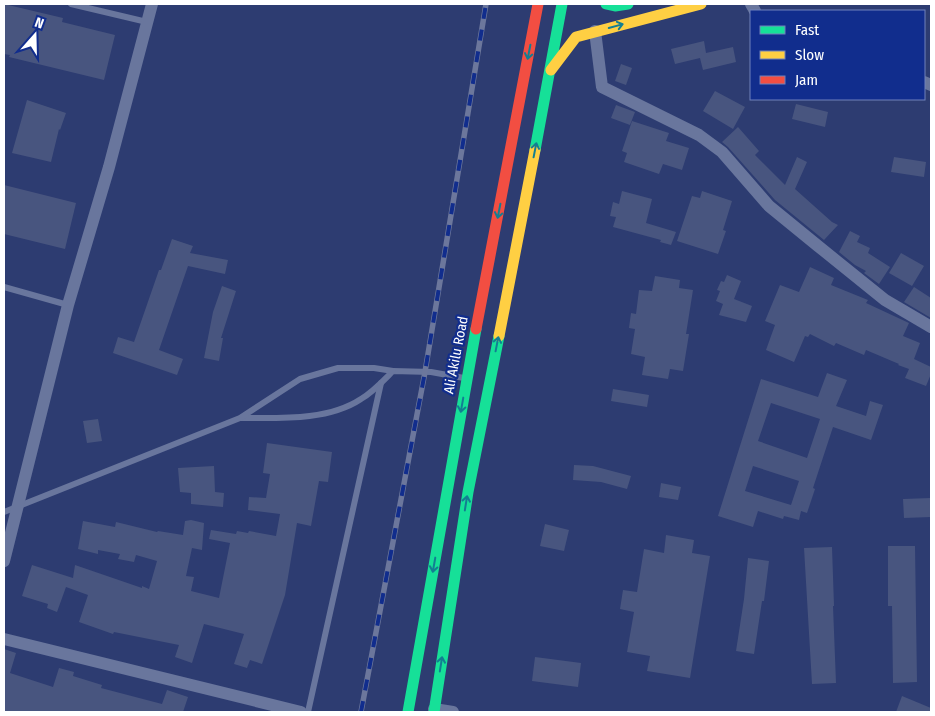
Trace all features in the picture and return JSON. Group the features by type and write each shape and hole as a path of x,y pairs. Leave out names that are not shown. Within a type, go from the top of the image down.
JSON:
{"main road":[{"name":"Ali Akilu Road","path":"408,712 467,379 538,4"},
{"path":"434,711 468,492 551,71 562,4"},
{"path":"606,4 616,6 628,4"},
{"path":"551,71 576,37 701,4"},
{"path":"467,379 489,383"}],"street":[{"path":"4,561 68,304 109,167 152,4"},
{"path":"596,31 602,87 699,134 722,152 769,206 885,300 931,327"},
{"path":"4,639 301,712"},
{"path":"434,711 453,712"}],"lane":[{"path":"71,4 147,22"},
{"path":"4,287 68,304"},
{"path":"4,512 240,418 300,379 338,368 374,368 393,371 431,372 467,379"},
{"path":"240,418 297,418 336,411 361,400 393,371"},
{"path":"308,712 381,383"}],"building":[{"path":"4,4 63,18 62,22 115,35 104,80 9,57 10,55 4,54"},
{"path":"704,41 706,53 733,47 736,62 703,70 700,58 675,64 671,49"},
{"path":"621,64 632,68 626,85 615,81"},
{"path":"715,91 745,107 733,129 703,111"},
{"path":"27,100 66,113 59,129 51,162 12,153"},
{"path":"796,104 828,112 825,127 792,119"},
{"path":"616,105 635,112 630,125 611,118"},
{"path":"632,121 669,133 666,141 689,148 682,170 663,164 659,174 624,162 627,153 622,151"},
{"path":"738,127 759,151 755,155 785,185 797,157 807,162 795,189 832,222 838,225 824,240 775,200 722,142"},
{"path":"894,157 926,162 924,177 891,172"},
{"path":"4,185 76,203 65,249 4,234"},
{"path":"622,191 652,199 646,223 676,232 671,245 660,242 661,240 613,227 616,217 610,216 613,202 619,204"},
{"path":"702,191 732,201 723,230 726,231 718,254 677,241 692,196 700,198"},
{"path":"850,231 860,236 857,242 870,248 868,253 890,267 879,284 864,273 866,271 839,252"},
{"path":"172,239 193,246 190,253 228,260 225,274 188,266 159,350 183,359 177,375 113,353 118,337 134,342"},
{"path":"901,253 924,266 912,286 889,273"},
{"path":"810,267 834,278 831,285 868,300 866,303 909,323 903,336 920,343 914,359 931,367 931,374 926,386 905,378 909,369 899,364 866,350 864,355 836,343 834,346 810,334 808,337 805,336 794,362 766,350 775,325 765,321 780,285 799,292"},
{"path":"727,275 741,281 734,299 752,306 746,322 719,315 723,304 716,301 720,291 717,290 721,281 724,282"},
{"path":"655,276 680,280 679,288 693,290 686,334 689,334 683,371 670,369 668,379 642,375 645,357 631,354 635,329 629,328 631,313 636,314 639,290 652,291"},
{"path":"222,286 236,291 221,338 223,338 219,361 204,358 213,312"},
{"path":"914,287 931,298 931,318 904,302"},
{"path":"827,373 847,380 836,406 866,416 870,401 883,405 871,440 833,427 807,513 801,511 799,520 784,516 783,519 758,511 753,527 718,516 761,379 818,397","holes":["771,403 820,419 807,458 758,441","753,466 799,481 791,505 745,491"]},
{"path":"613,389 649,395 647,407 611,401"},
{"path":"98,419 102,441 87,443 83,421"},
{"path":"267,443 332,452 328,482 319,481 311,526 297,523 285,595 262,664 250,660 247,668 234,664 244,634 204,624 192,663 175,657 179,645 114,632 113,634 79,622 88,595 66,587 57,612 47,608 48,604 22,596 32,565 73,578 75,565 149,589 157,561 136,555 134,562 118,559 120,554 98,550 98,554 78,549 83,521 115,527 116,522 157,532 183,535 185,521 191,520 204,523 202,550 192,548 186,576 194,577 191,591 219,598 230,543 209,539 211,530 236,534 237,531 248,533 249,531 276,536 280,514 248,510 249,497 266,498 270,474 263,473"},
{"path":"574,465 593,466 631,476 627,489 601,482 573,480"},
{"path":"214,466 215,492 224,493 223,507 191,504 191,493 180,492 178,468"},
{"path":"661,483 681,487 678,500 659,497"},
{"path":"931,498 931,517 904,518 903,499"},
{"path":"545,524 569,530 564,551 540,546"},
{"path":"666,535 694,540 692,553 710,556 690,678 647,671 650,656 627,652 634,612 620,609 623,590 637,592 644,549 664,553"},
{"path":"888,546 915,546 917,682 893,683 892,606 888,606"},
{"path":"832,547 836,683 812,684 804,548"},
{"path":"748,558 769,561 754,654 736,651"},
{"path":"4,649 16,653 10,673 53,687 59,668 74,672 73,676 102,685 101,688 162,704 167,690 188,697 183,712 4,712"},
{"path":"535,657 581,663 578,687 532,681"},
{"path":"902,696 931,708 931,712 896,712"}],"railway":[{"path":"361,712 425,372 486,4"}],"traffic: fast":[{"path":"535,150 562,4"},
{"path":"606,4 615,6 628,4"},
{"path":"408,712 476,329"},
{"path":"434,712 468,492 499,336"}],"traffic: slow":[{"path":"551,70 576,37 701,4"},
{"path":"499,336 535,150"}],"traffic: jam":[{"path":"476,329 538,4"}]}
